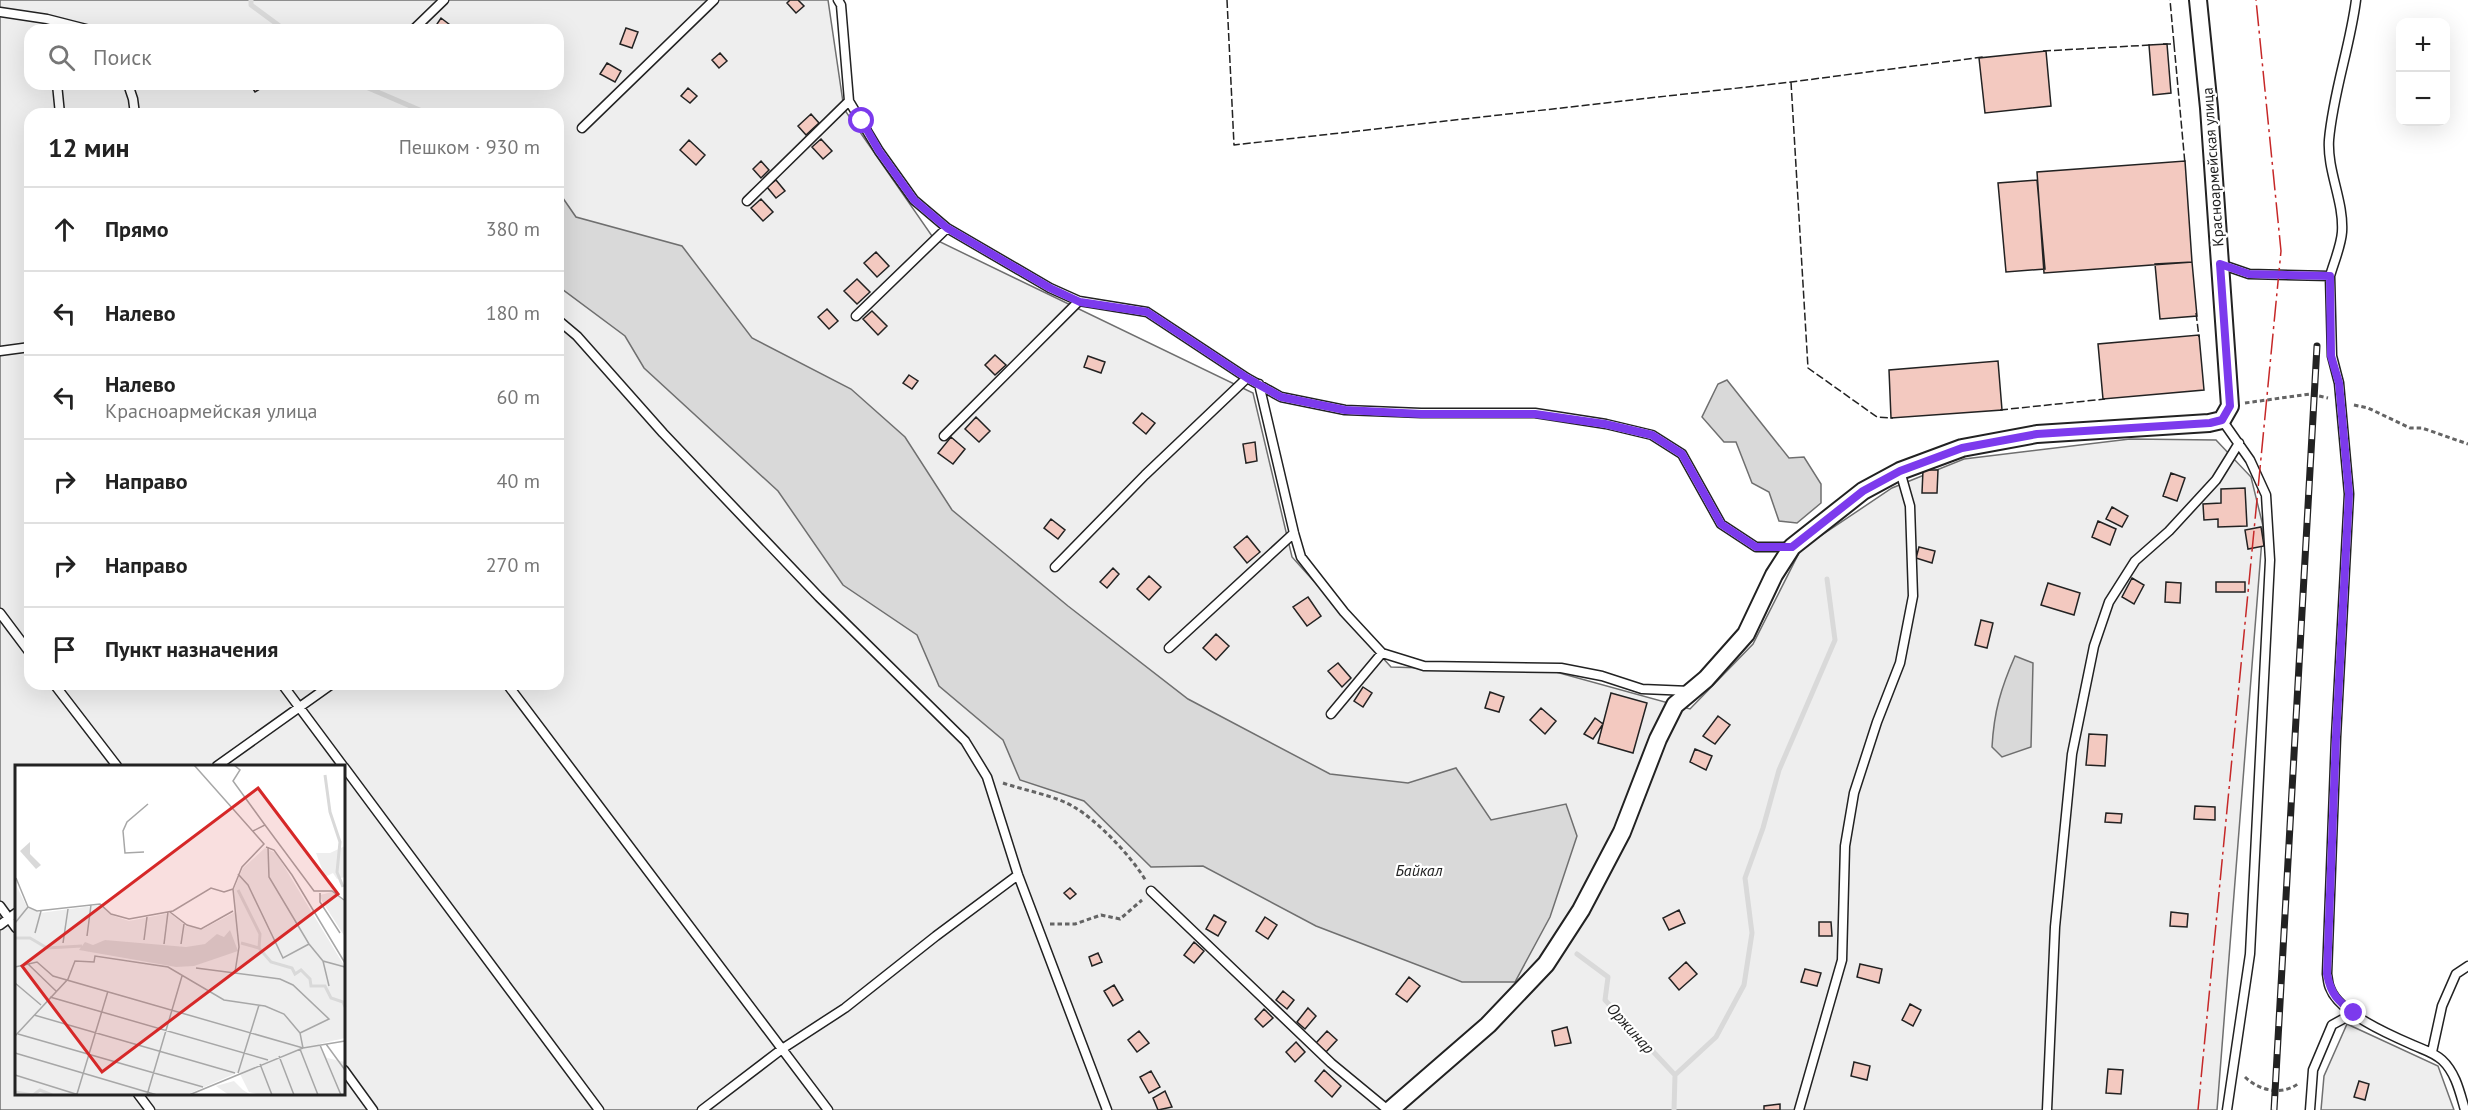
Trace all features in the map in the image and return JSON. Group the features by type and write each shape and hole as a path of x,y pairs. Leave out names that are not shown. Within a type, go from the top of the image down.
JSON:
{"street":[{"name":"Красноармейская улица","path":"2198,0 2209,108 2220,264 2226,413"},
{"path":"1389,1110 1488,1025 1546,964 1581,910 1622,831 1658,740 1675,705 1706,678 1746,634 1774,575 1792,547 1863,491 1900,471 1962,448 2037,434 2210,423 2226,413"}],"lane":[{"path":"419,24 444,0"},
{"path":"582,128 714,0"},
{"path":"838,0 841,5 849,101 879,151 914,200 947,228 1050,288 1080,302 1147,312 1247,378 1281,397 1345,410 1421,414 1535,414 1605,424 1652,435 1682,454 1721,524 1756,547 1792,547"},
{"path":"2356,0 2351,36 2329,141 2342,232 2330,276 2331,356 2339,383 2349,494 2336,737 2327,974 2330,990 2354,1013 2369,1023 2432,1052 2444,1061 2455,1078 2465,1110"},
{"path":"0,12 67,24"},
{"path":"47,19 48,24"},
{"path":"58,90 59,108"},
{"path":"130,90 134,108"},
{"path":"747,201 849,101"},
{"path":"856,316 947,228"},
{"path":"2220,264 2249,274 2330,276"},
{"path":"944,436 1080,302"},
{"path":"564,325 577,336 663,433 819,597 965,741 987,777 1018,875 1107,1110"},
{"path":"0,351 24,349"},
{"path":"1055,567 1145,475 1247,378"},
{"path":"1259,384 1301,557 1344,612 1382,653 1424,666 1561,668 1602,676 1642,689 1691,691"},
{"path":"2226,413 2266,495 2270,560 2250,954 2227,1110"},
{"path":"2047,1110 2058,892 2072,754 2094,646 2109,602 2135,561 2169,531 2216,480 2239,443"},
{"path":"1799,1110 1842,960 1845,846 1854,793 1877,722 1900,663 1913,596 1910,506 1900,471"},
{"path":"1169,648 1294,533"},
{"path":"0,613 24,645"},
{"path":"1330,714 1382,653"},
{"path":"59,690 116,765"},
{"path":"286,690 342,765"},
{"path":"218,765 324,690"},
{"path":"512,690 828,1110"},
{"path":"345,770 599,1110"},
{"path":"702,1110 782,1049 845,1008 1018,875"},
{"path":"1151,891 1331,1063 1389,1110"},
{"path":"0,906 13,916 0,925"},
{"path":"2432,1052 2442,1006 2456,974 2468,966"},
{"path":"2310,1110 2313,1070 2332,1025 2354,1013"},
{"path":"345,1071 373,1110"},
{"path":"139,1095 150,1110"}],"path":[{"path":"987,777 1073,806 1111,839 1140,871 1151,891 1120,919 1101,915 1075,924 1036,923"},
{"path":"2234,1065 2248,1081 2265,1089 2284,1091 2296,1086 2313,1070"}],"shaded area":[{"path":"0,0 828,0 844,109 934,239 1253,393 1292,557 1391,667 1556,672 1690,709 1753,644 1801,549 1892,488 1964,459 2130,439 2216,440 2251,477 2263,526 2217,1110 0,1110"},
{"path":"2347,1024 2438,1066 2454,1110 2321,1110 2324,1076"}],"water":[{"name":"Байкал","path":"564,200 576,217 682,246 752,338 851,389 905,437 952,510 1068,606 1188,699 1330,774 1408,783 1456,768 1491,820 1566,804 1577,836 1550,917 1515,982 1462,982 1316,926 1203,866 1151,867 1084,801 1020,780 1003,740 939,686 917,635 843,585 778,491 644,368 625,336 564,290"},
{"path":"1727,380 1789,458 1804,457 1821,484 1821,503 1797,523 1779,521 1769,492 1752,483 1736,442 1724,442 1702,417 1718,384"},
{"path":"2015,656 2033,663 2031,747 2002,757 1992,747 1994,722 2002,689"}],"building":[{"path":"790,0 798,0 804,6 796,13 787,3"},
{"path":"441,18 449,24 437,24"},
{"path":"626,28 638,32 632,48 620,44"},
{"path":"2167,44 2171,93 2153,95 2149,45"},
{"path":"2046,51 2051,106 1985,113 1979,58"},
{"path":"720,53 727,61 719,68 712,60"},
{"path":"607,63 621,71 615,82 600,74"},
{"path":"688,88 697,96 690,103 681,96"},
{"path":"811,114 819,123 806,135 798,126"},
{"path":"821,139 832,151 823,159 812,147"},
{"path":"689,140 705,155 696,165 680,150"},
{"path":"761,161 769,170 761,178 753,169"},
{"path":"2185,161 2192,262 2044,273 2037,172"},
{"path":"776,180 785,191 776,198 767,187"},
{"path":"2037,180 2045,269 2006,272 1998,183"},
{"path":"761,199 773,212 763,221 751,208"},
{"path":"876,252 889,266 877,277 864,263"},
{"path":"2192,262 2197,316 2160,319 2155,264"},
{"path":"857,279 870,292 857,304 844,291"},
{"path":"827,309 838,321 829,329 818,317"},
{"path":"872,311 887,326 878,335 863,319"},
{"path":"2199,335 2204,390 2103,399 2098,344"},
{"path":"995,355 1006,365 995,375 985,365"},
{"path":"1088,356 1105,362 1101,373 1084,367"},
{"path":"1998,361 2002,410 1891,418 1889,370"},
{"path":"909,375 918,381 912,389 903,383"},
{"path":"1142,413 1155,423 1146,434 1133,423"},
{"path":"976,417 990,431 979,442 965,429"},
{"path":"951,437 965,449 953,464 938,453"},
{"path":"1255,442 1257,461 1246,463 1243,444"},
{"path":"1923,470 1938,470 1937,493 1922,493"},
{"path":"2171,473 2185,478 2177,501 2163,496"},
{"path":"2245,488 2247,526 2218,527 2218,519 2204,520 2203,504 2221,503 2221,489"},
{"path":"2112,507 2128,516 2122,527 2106,519"},
{"path":"1051,519 1065,530 1058,539 1044,528"},
{"path":"2098,521 2116,529 2110,545 2092,537"},
{"path":"2261,527 2264,546 2248,549 2245,530"},
{"path":"1247,536 1260,552 1247,563 1234,547"},
{"path":"1919,547 1935,551 1932,563 1916,558"},
{"path":"1113,568 1119,574 1107,588 1100,582"},
{"path":"1149,576 1161,587 1149,600 1137,589"},
{"path":"2132,578 2144,585 2134,604 2122,597"},
{"path":"2166,582 2181,583 2180,603 2165,602"},
{"path":"2216,582 2245,582 2245,592 2216,592"},
{"path":"2048,583 2080,593 2074,615 2041,605"},
{"path":"1308,597 1321,616 1307,626 1293,607"},
{"path":"1981,620 1993,623 1987,648 1975,645"},
{"path":"1216,634 1229,646 1216,660 1203,648"},
{"path":"1338,663 1351,678 1342,687 1328,671"},
{"path":"1363,687 1372,693 1363,707 1354,701"},
{"path":"1490,692 1504,697 1499,712 1485,708"},
{"path":"1611,693 1647,703 1633,753 1598,743"},
{"path":"1541,708 1556,721 1545,734 1530,720"},
{"path":"1718,716 1730,725 1715,744 1703,736"},
{"path":"1595,718 1603,724 1593,739 1584,734"},
{"path":"2089,734 2107,735 2105,766 2086,765"},
{"path":"1695,749 1712,756 1706,770 1690,762"},
{"path":"2195,806 2215,807 2215,820 2194,819"},
{"path":"2106,813 2122,814 2121,823 2105,822"},
{"path":"1070,888 1076,894 1070,899 1064,893"},
{"path":"1679,910 1685,923 1669,930 1663,918"},
{"path":"2171,912 2188,914 2187,927 2170,926"},
{"path":"1214,915 1226,922 1218,936 1206,929"},
{"path":"1265,917 1277,925 1268,939 1256,931"},
{"path":"1819,922 1831,922 1832,936 1819,936"},
{"path":"1194,942 1204,951 1194,963 1184,955"},
{"path":"1098,953 1102,962 1092,966 1089,957"},
{"path":"1686,962 1697,974 1679,990 1669,978"},
{"path":"1860,964 1882,969 1879,983 1857,977"},
{"path":"1805,969 1821,973 1817,986 1801,982"},
{"path":"1409,977 1420,986 1407,1002 1396,994"},
{"path":"1114,985 1123,1000 1113,1006 1104,991"},
{"path":"1283,991 1294,1000 1287,1009 1276,1000"},
{"path":"1910,1004 1921,1010 1913,1026 1902,1020"},
{"path":"1308,1008 1316,1016 1305,1029 1297,1022"},
{"path":"1264,1009 1273,1018 1263,1027 1255,1019"},
{"path":"1567,1027 1571,1043 1555,1046 1552,1031"},
{"path":"1139,1031 1149,1043 1137,1052 1128,1040"},
{"path":"1327,1031 1337,1040 1326,1052 1316,1043"},
{"path":"1296,1042 1305,1052 1295,1062 1286,1052"},
{"path":"1854,1062 1870,1066 1867,1080 1851,1076"},
{"path":"2108,1069 2123,1070 2121,1094 2106,1093"},
{"path":"1324,1070 1341,1086 1332,1097 1315,1081"},
{"path":"1151,1071 1160,1087 1149,1093 1140,1077"},
{"path":"2359,1081 2369,1084 2365,1100 2354,1097"},
{"path":"1165,1091 1172,1107 1158,1110 1153,1098"},
{"path":"1780,1104 1780,1110 1764,1110 1764,1106"}],"waterway":[{"name":"Оржинар","path":"251,0 251,5 277,24"},
{"name":"Оржинар","path":"373,90 415,108"},
{"path":"1675,1075 1716,1037 1744,985 1752,933 1745,878 1763,828 1779,770 1835,640 1827,579"},
{"name":"Оржинар","path":"1577,954 1608,977 1605,1000 1675,1075 1674,1110"}],"railway":[{"path":"2274,1110 2317,346"}],"fence":[{"path":"1227,0 1234,145 1791,82 1983,57"},
{"path":"2163,44 2174,44 2170,0"},
{"path":"2174,44 2185,164"},
{"path":"2043,51 2151,45"},
{"path":"1791,82 1808,368 1877,417 1893,418"},
{"path":"2196,313 2199,337"},
{"path":"2000,410 2105,399"}],"power":[{"path":"2198,1110 2281,251 2256,0"}],"route":[{"path":"862,121 879,151 914,200 947,228 1050,288 1080,302 1147,312 1247,378 1281,397 1345,410 1421,414 1535,414 1605,424 1652,435 1682,454 1721,524 1756,547 1792,547 1863,491 1900,471 1962,448 2037,434 2210,423 2222,420 2230,406 2220,264 2249,274 2330,276 2331,356 2339,383 2349,494 2336,737 2327,974 2330,990 2354,1013"}]}
